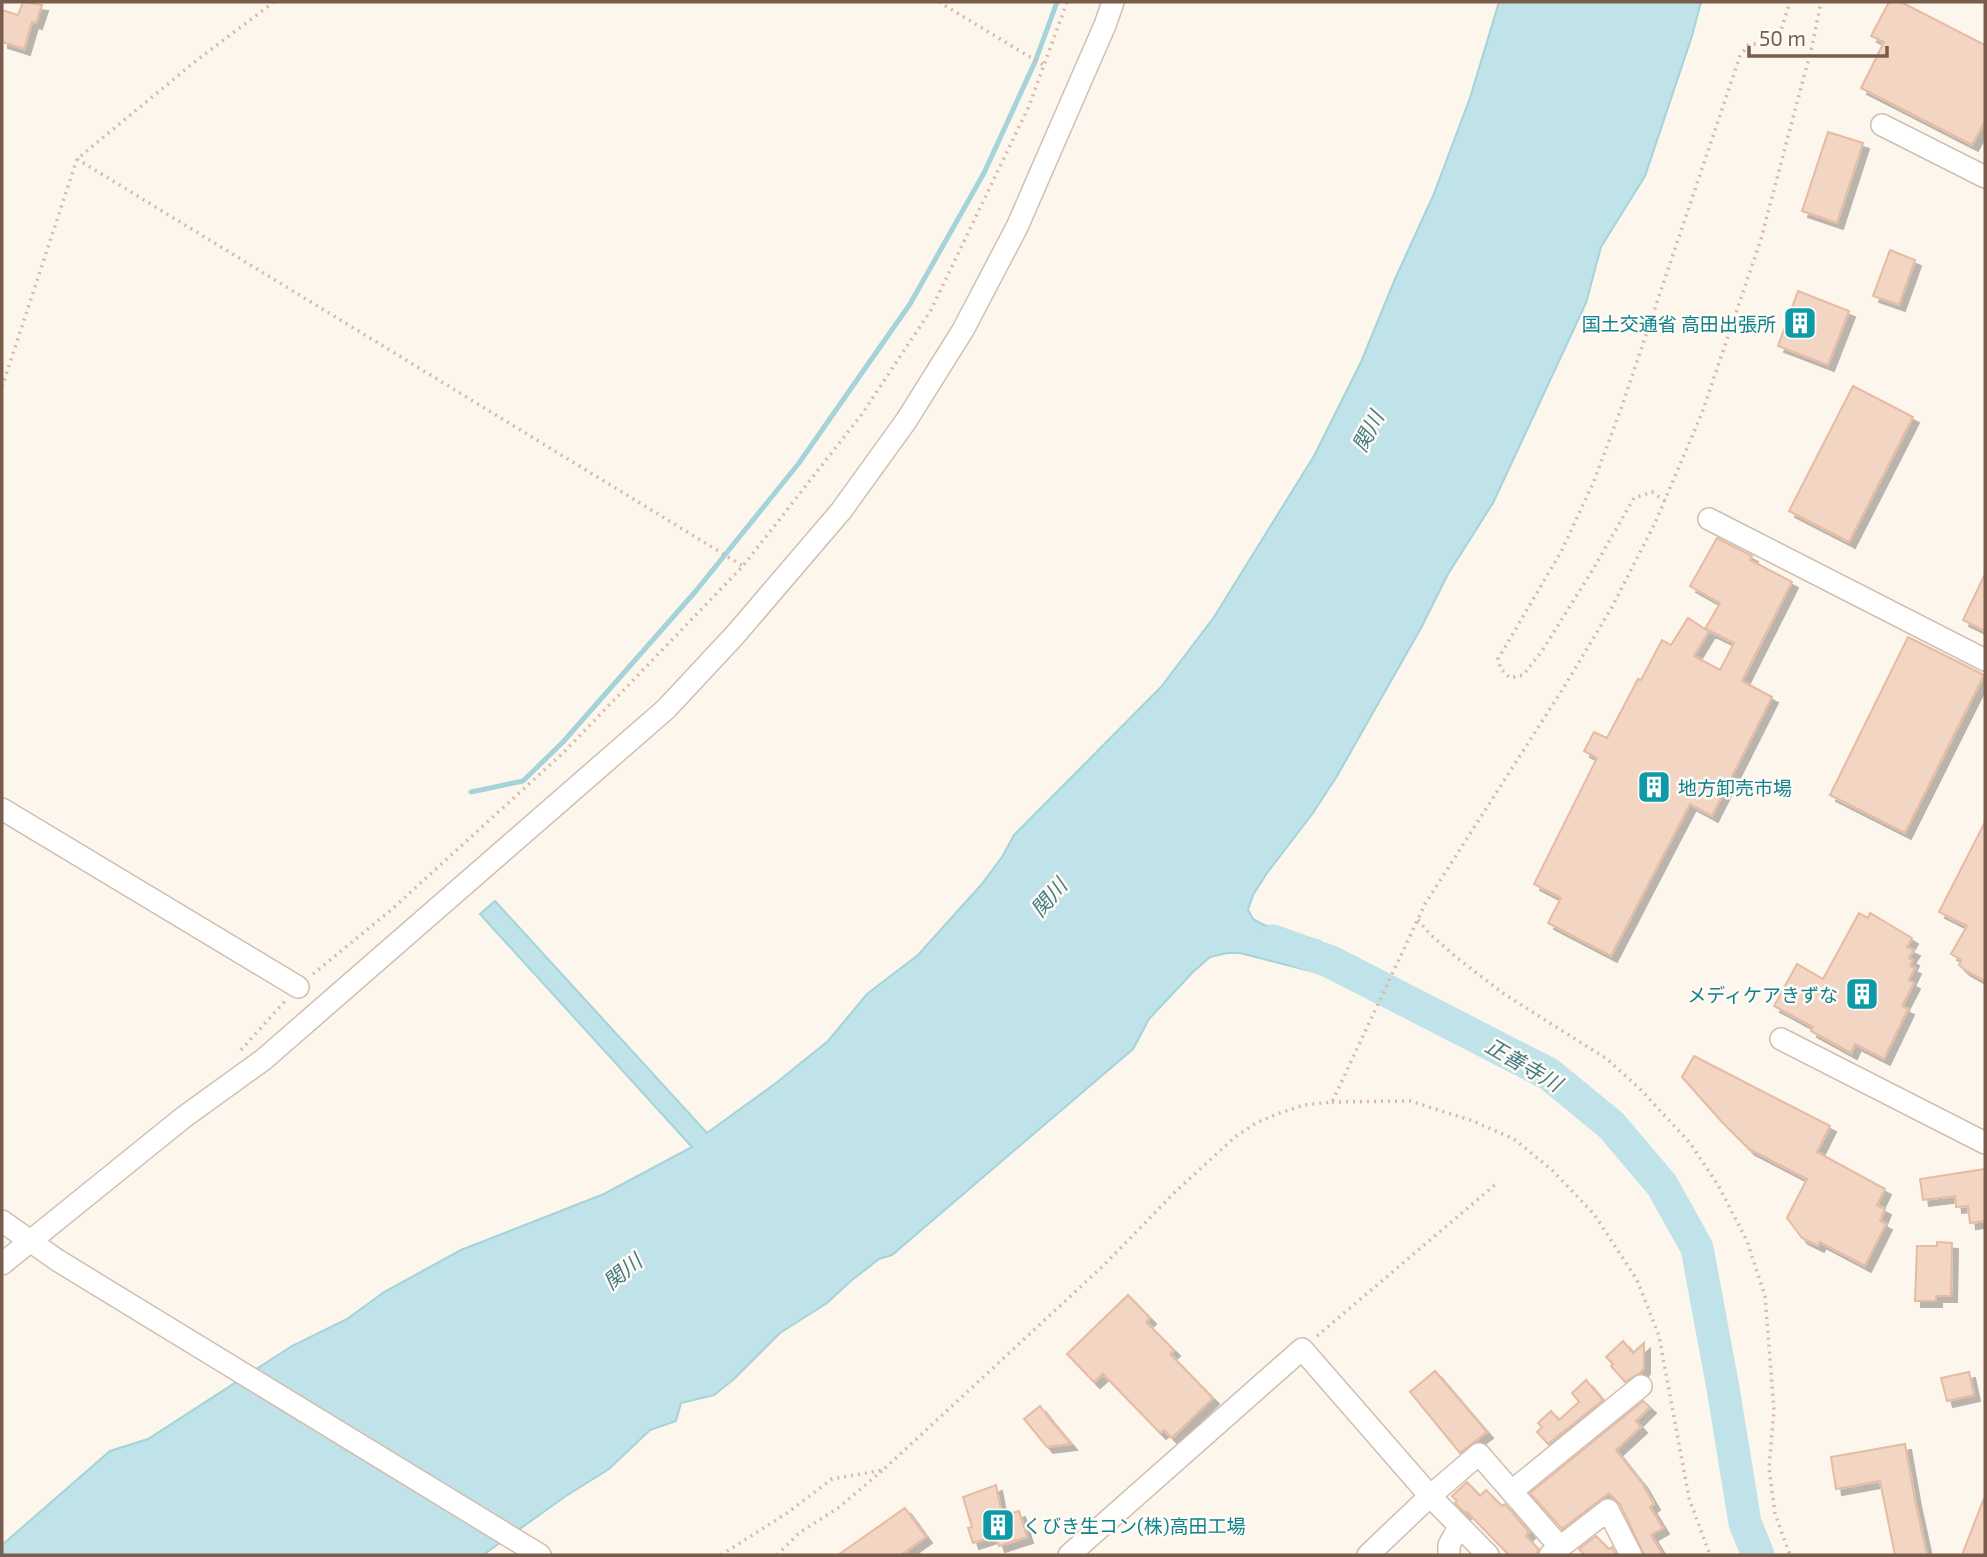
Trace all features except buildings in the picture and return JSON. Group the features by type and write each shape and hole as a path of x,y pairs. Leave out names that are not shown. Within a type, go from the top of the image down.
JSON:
{"street":[{"path":"2,1264 184,1117 263,1060 666,709 735,635 841,511 906,421 963,330 1037,182 1113,2"},
{"path":"1882,125 1985,177"},
{"path":"1709,519 1985,660"},
{"path":"2,809 298,987"},
{"path":"1781,1039 1985,1143"},
{"path":"2,1221 57,1259 540,1555"},
{"path":"1069,1555 1302,1349 1430,1496 1488,1555"},
{"path":"1512,1491 1642,1386"},
{"path":"1368,1555 1479,1454 1512,1491 1555,1551 1608,1510 1631,1555"},
{"path":"1449,1555 1449,1545 1459,1527"}],"path":[{"path":"2,387 77,159 197,60 274,2"},
{"path":"939,2 1045,66"},
{"path":"236,1056 298,987 391,910 564,752 743,566 862,414 932,310 1029,106 1067,2"},
{"path":"1664,501 1652,492 1634,498 1542,651 1524,675 1510,678 1501,669 1498,659 1560,552 1594,481 1741,56 1749,44 1767,44 1780,33 1790,2"},
{"path":"1332,1102 1437,883 1564,687 1612,607 1664,501 1702,413 1761,239 1821,2"},
{"path":"77,159 743,566"},
{"path":"1418,920 1448,950 1504,994 1608,1059 1690,1143 1718,1185 1747,1241 1765,1296 1774,1410 1769,1468 1775,1514 1790,1555"},
{"path":"777,1555 799,1533 838,1508 883,1470 1094,1275 1174,1193 1235,1137 1256,1123 1304,1105 1410,1101 1473,1121 1514,1139 1552,1170 1594,1214 1637,1280 1659,1336 1689,1498 1710,1555"},
{"path":"1302,1349 1496,1184"},
{"path":"721,1555 787,1513 832,1479 883,1470"}],"water":[{"name":"関川","path":"1499,2 1701,2 1645,176 1601,247 1586,303 1493,503 1448,574 1421,628 1337,776 1253,895 1248,910 1253,919 1264,925 1320,941 1310,971 1240,953 1210,957 1149,1019 1133,1049 892,1255 879,1259 827,1303 780,1333 714,1395 681,1403 676,1421 650,1430 609,1469 483,1555 2,1555 2,1545 110,1451 148,1439 292,1346 347,1319 384,1292 461,1250 604,1194 692,1147 480,914 495,901 707,1133 828,1041 867,994 918,955 981,885 1002,857 1014,835 1161,687 1214,617 1314,456 1361,362 1433,196 1470,98"}],"waterway":[{"path":"471,792 523,781 563,742 695,592 799,463 910,304 984,173 1035,62 1057,2"},
{"name":"正善寺川","path":"1273,941 1331,962 1549,1074 1611,1125 1662,1185 1697,1248 1745,1523 1758,1555"}],"place":[{"name":"国土交通省 高田出張所","path":"1800,323"},
{"name":"地方卸売市場","path":"1654,787"},
{"name":"メディケアきずな","path":"1862,994"},
{"name":"くびき生コン(株)高田工場","path":"998,1525"}]}
